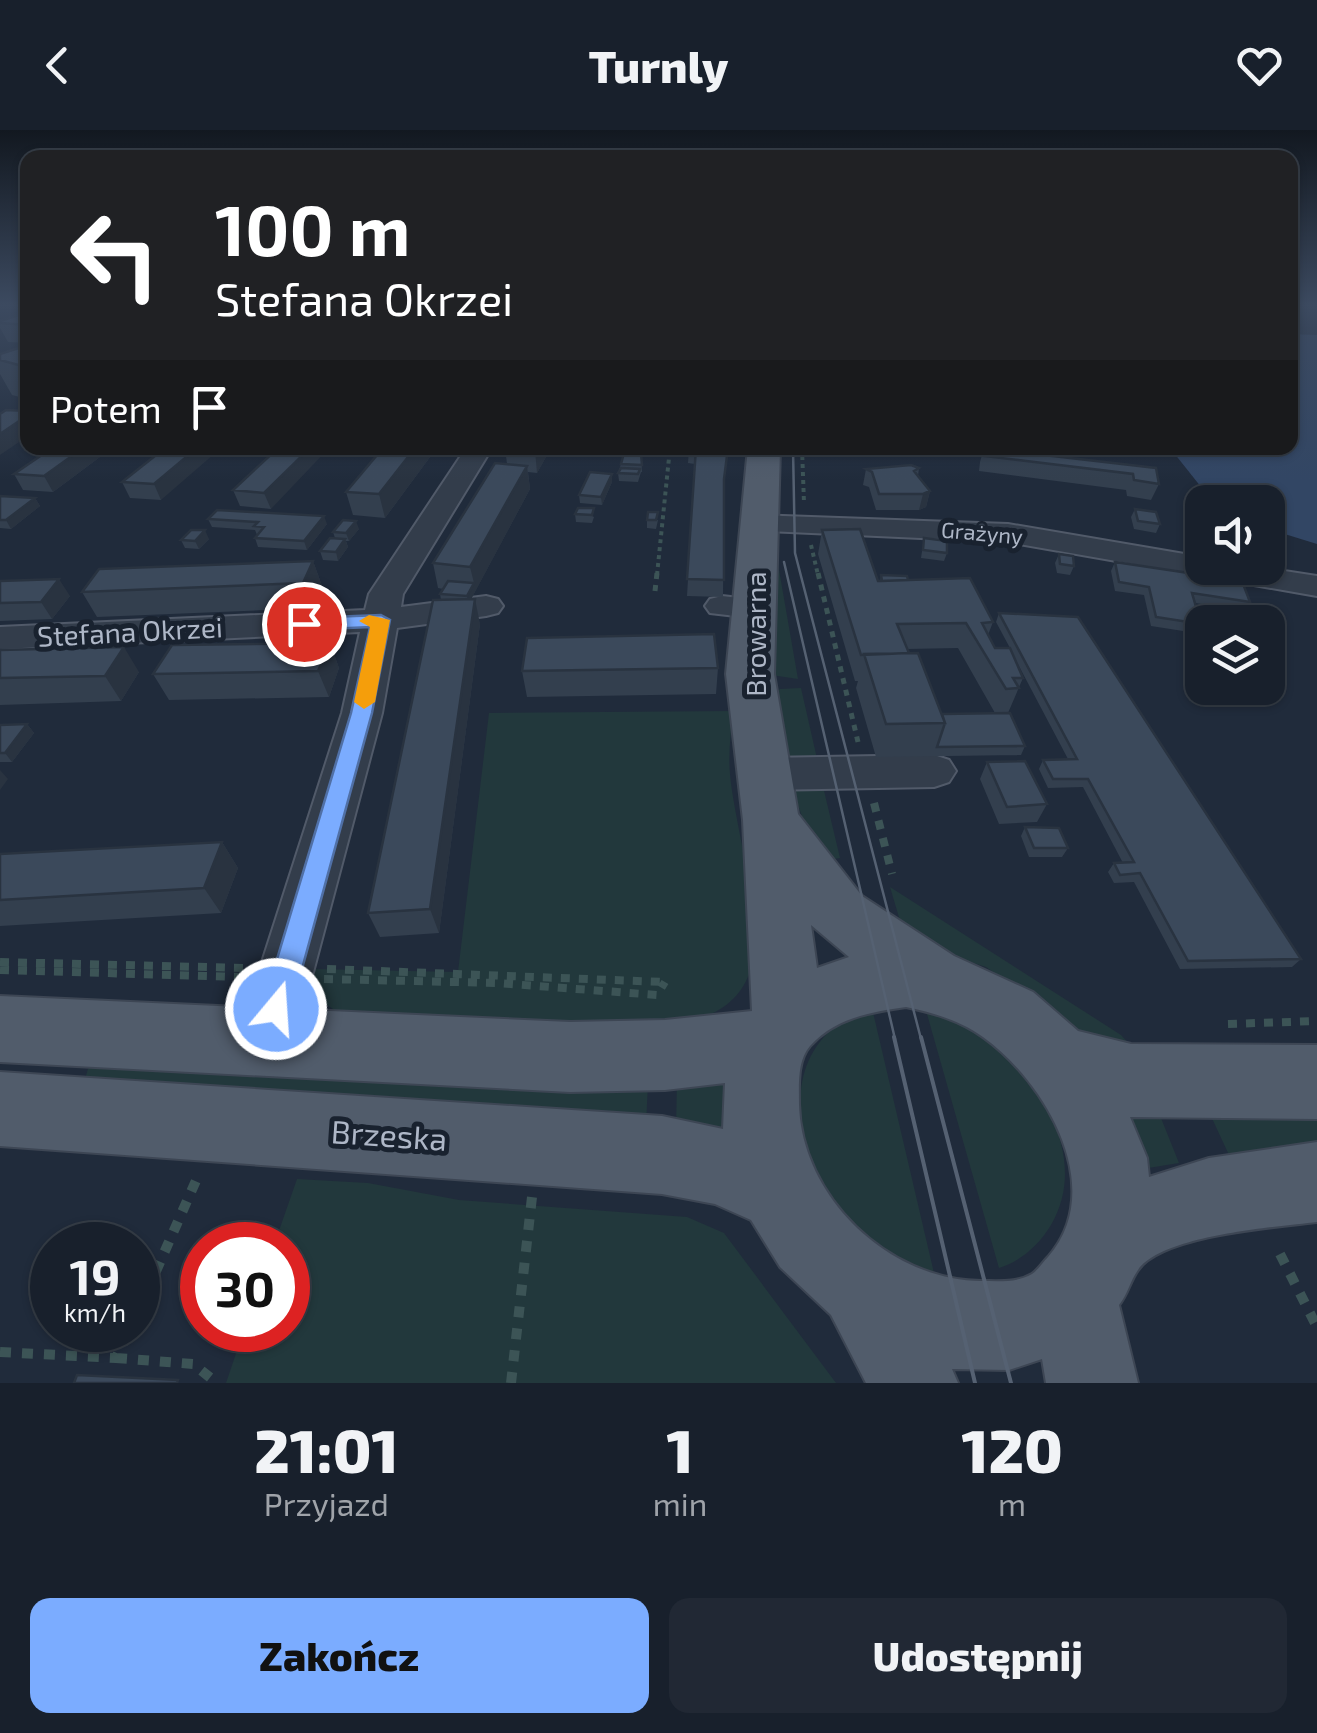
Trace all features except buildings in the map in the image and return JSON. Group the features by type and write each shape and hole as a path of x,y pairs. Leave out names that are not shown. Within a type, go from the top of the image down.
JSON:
{"main road":[{"name":"Browarna","path":"763,455 758,524 737,607 768,797 780,1032"},
{"name":"Browarna","path":"768,797 840,915 871,941 930,977"},
{"path":"0,1029 276,1009 570,1057 664,1055 780,1032 821,999 851,987 880,980 930,977 962,988 1008,1013 1061,1062 1099,1131 1109,1168 1091,1268 1092,1383"},
{"path":"780,1032 759,1117 772,1189 810,1249 868,1302 896,1340 912,1383"},
{"path":"1061,1062 1131,1080 1317,1082"},
{"name":"Brzeska","path":"0,1109 662,1156 720,1166 772,1189"},
{"path":"868,1302 940,1332 998,1334 1040,1321 1091,1268 1152,1214 1212,1195 1317,1182"}],"street":[{"path":"276,1009 362,713 386,594 475,455"},
{"name":"Grażyny","path":"758,524 1008,533 1185,564"},
{"name":"Grażyny","path":"1285,581 1317,586"},
{"name":"Stefana Okrzei","path":"0,638 381,620 486,606"},
{"path":"768,797 866,771 934,771"}],"path":[{"path":"655,590 669,455"},
{"path":"802,455 806,526 892,874"},
{"path":"0,970 276,1009 498,983 657,995 665,982"},
{"path":"160,1262 204,1162"},
{"path":"510,1383 533,1186"},
{"path":"1280,1254 1317,1327"},
{"path":"0,1352 193,1364 217,1383"},
{"path":"116,1358 119,1352"}],"green space":[{"path":"774,541 798,679 771,675"},
{"path":"801,688 818,763 783,757 773,695 780,689"},
{"path":"733,711 730,774 752,905 754,955 744,985 720,1010 676,1027 342,1015 321,1001 312,969 458,972 489,713"},
{"path":"821,778 840,858 827,860 812,845 791,785"},
{"path":"890,887 1121,1035 1131,1046 1081,1033 986,967 906,941"},
{"path":"925,1007 956,1019 1014,1063 1038,1092 1055,1124 1064,1158 1063,1192 1051,1225 1029,1251 999,1268"},
{"path":"872,1008 934,1273 885,1249 852,1224 828,1194 806,1145 801,1092 806,1067 818,1044 837,1025"},
{"path":"98,1060 648,1082 646,1125 84,1082 88,1069"},
{"path":"726,1081 723,1128 676,1127 677,1082"},
{"path":"1317,1112 1317,1146 1229,1155 1210,1114"},
{"path":"1159,1113 1179,1163 1142,1169 1124,1116"},
{"path":"297,1179 368,1183 459,1200 687,1217 724,1233 836,1383 226,1383 237,1352 310,1352 310,1222 282,1222"}],"water":[{"path":"1298,362 1317,362 1317,544 1285,534 1285,485 1199,485 1176,455 1298,455"}],"tram line":[{"path":"793,455 795,553 921,1039"},
{"path":"784,562 895,1039"},
{"path":"894,1037 975,1383"},
{"path":"921,1037 1011,1383"}],"slow traffic":[{"path":"364,702 381,620 369,621"}],"route":[{"path":"276,1009 362,713 381,620 304,624"}]}
